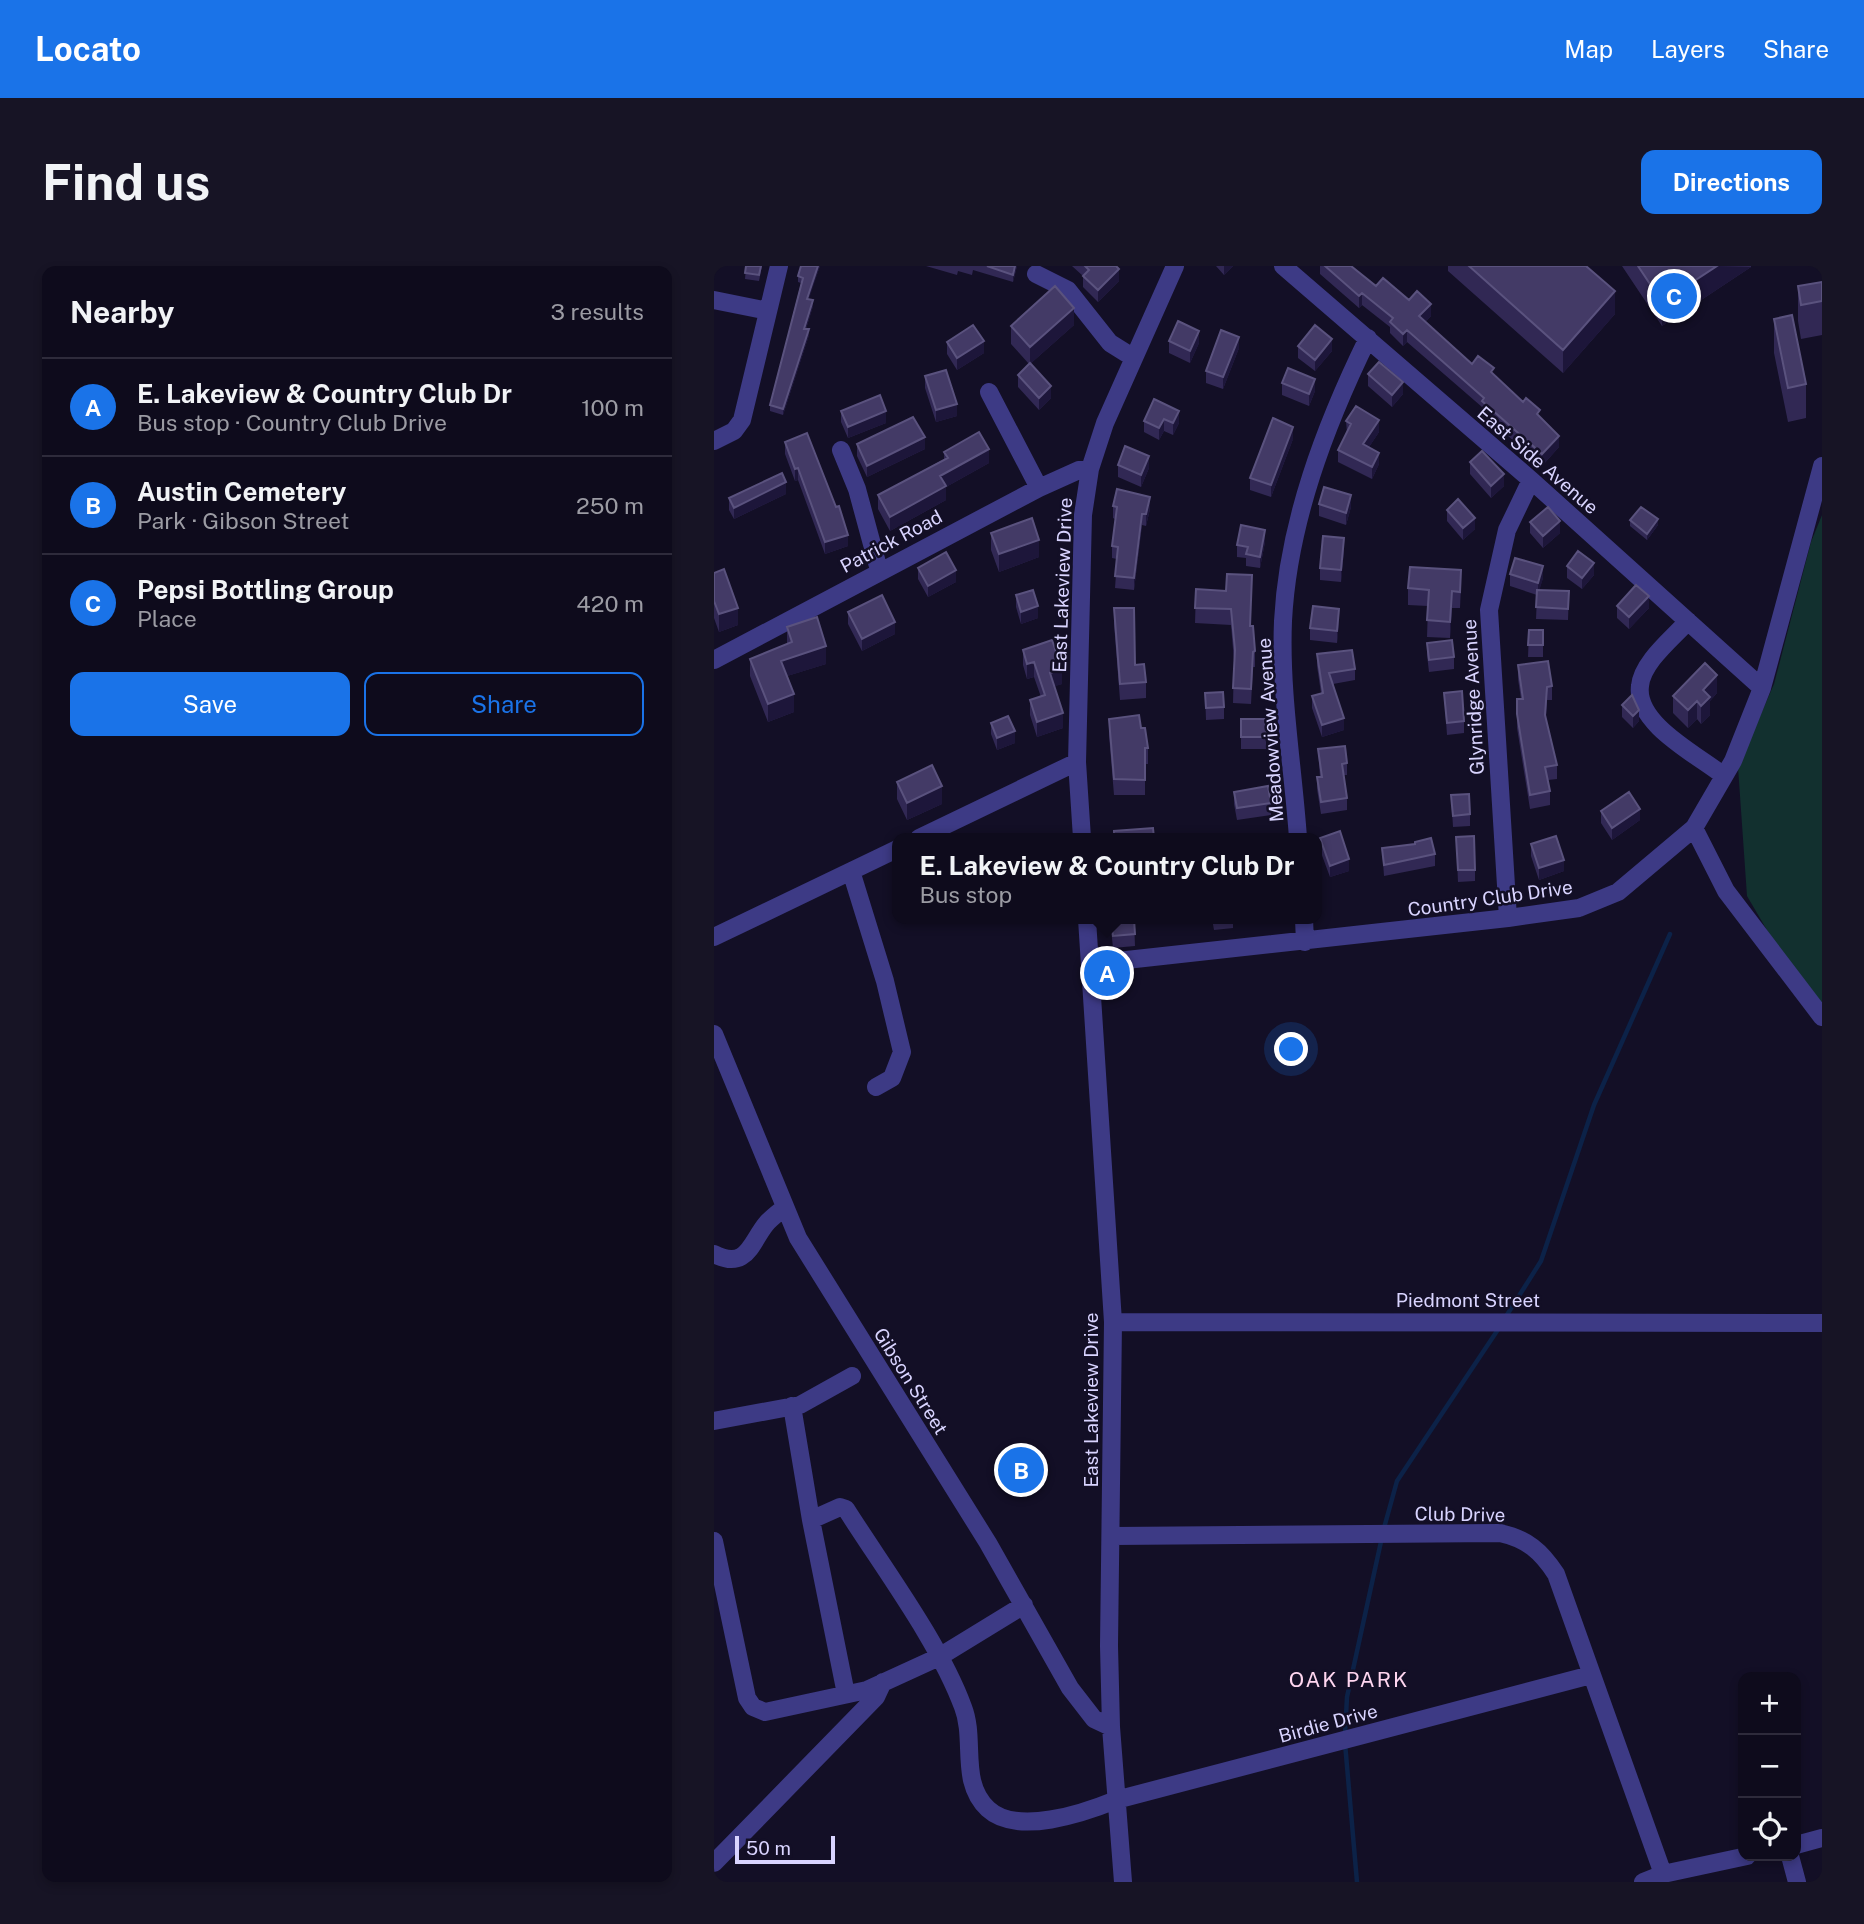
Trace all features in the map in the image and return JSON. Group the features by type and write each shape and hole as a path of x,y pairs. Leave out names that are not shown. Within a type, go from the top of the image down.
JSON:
{"street":[{"path":"714,441 734,431 741,420 779,266"},
{"name":"East Lakeview Drive","path":"1082,833 1077,762 1083,515 1090,469 1105,424 1174,266"},
{"name":"East Side Avenue","path":"1283,266 1531,480 1762,688"},
{"path":"1036,274 1068,290 1110,343 1134,358"},
{"path":"714,300 768,311"},
{"name":"Meadowview Avenue","path":"1298,833 1285,694 1283,621 1293,549 1308,483 1346,384 1368,338"},
{"path":"989,392 1039,488"},
{"path":"841,450 857,489 879,570"},
{"name":"Country Club Drive","path":"1090,964 1508,918 1579,908 1618,892 1693,828 1724,776 1762,688 1822,466"},
{"name":"Patrick Road","path":"714,660 879,570 1039,488 1079,470 1090,469"},
{"name":"Glynridge Avenue","path":"1508,918 1489,610 1507,530 1531,480"},
{"path":"1688,621 1650,665 1640,685 1642,704 1648,719 1724,776"},
{"path":"929,833 1077,762"},
{"path":"1693,828 1726,891 1822,1017"},
{"path":"714,937 892,851"},
{"path":"851,871 885,981 902,1052 892,1078 876,1087"},
{"name":"East Lakeview Drive","path":"1087,924 1113,1322 1113,1536 1109,1646 1111,1727 1123,1882"},
{"path":"1304,924 1306,942"},
{"name":"Gibson Street","path":"714,1034 744,1100 784,1208 829,1291 1024,1605 1084,1710 1094,1719 1111,1727"},
{"path":"714,1254 732,1259 744,1255 755,1246 766,1224 784,1208"},
{"name":"Piedmont Street","path":"1113,1322 1822,1323"},
{"path":"714,1421 800,1405 852,1376"},
{"path":"792,1406 811,1520 846,1694"},
{"name":"Birdie Drive","path":"811,1520 840,1507 846,1509 939,1657 964,1708 970,1772 977,1794 988,1808 1009,1820 1045,1821 1088,1812 1116,1800 1591,1675"},
{"name":"Club Drive","path":"1113,1536 1500,1533 1518,1537 1545,1557 1556,1574 1663,1874"},
{"path":"714,1541 747,1698 753,1707 765,1712 846,1694 883,1682 939,1657 1024,1605"},
{"path":"714,1863 876,1697 883,1682"},
{"path":"1801,1844 1822,1838"},
{"path":"1643,1882 1663,1874 1738,1858"},
{"path":"1791,1861 1797,1882"}],"green space":[{"path":"1822,515 1822,1003 1774,942 1747,896 1738,767 1774,684 1811,542"}],"building":[{"path":"746,266 761,266 759,275 745,273"},
{"path":"801,266 818,266 807,299 813,300 804,329 809,329 783,409 770,405 803,278 798,276"},
{"path":"987,266 1015,266 1013,275"},
{"path":"1085,266 1116,266 1119,269 1098,290 1083,276 1089,270"},
{"path":"1325,266 1351,266 1376,286 1383,278 1409,300 1417,291 1431,304 1419,316 1472,364 1478,356 1494,368 1491,372 1523,402 1526,398 1540,410 1537,414 1559,436 1542,454 1407,330 1403,334 1390,322 1393,318 1362,293 1359,296"},
{"path":"1469,266 1586,266 1615,291 1563,350"},
{"path":"1638,266 1717,266 1662,302"},
{"path":"1822,282 1822,301 1801,305 1798,286"},
{"path":"1055,286 1074,308 1030,347 1011,326"},
{"path":"1792,315 1806,384 1788,388 1774,319"},
{"path":"1178,321 1199,331 1190,351 1169,341"},
{"path":"973,325 984,341 957,358 947,342"},
{"path":"1315,325 1332,339 1315,360 1298,346"},
{"path":"1221,330 1239,337 1223,377 1206,371"},
{"path":"1379,362 1403,382 1392,395 1368,374"},
{"path":"1030,363 1051,386 1039,398 1018,375"},
{"path":"1288,368 1315,379 1309,394 1282,383"},
{"path":"946,370 957,404 936,410 925,376"},
{"path":"880,395 886,411 848,427 841,411"},
{"path":"1154,399 1179,411 1173,423 1164,419 1159,428 1144,421"},
{"path":"1356,406 1379,420 1363,444 1379,453 1372,467 1338,450 1351,424 1346,421"},
{"path":"913,417 925,437 867,466 857,444"},
{"path":"1273,418 1293,427 1271,485 1250,478"},
{"path":"979,432 989,449 940,476 946,486 890,517 878,495 948,458 944,452"},
{"path":"807,433 836,507 839,506 848,535 825,542 798,468 795,469 785,442"},
{"path":"1125,446 1149,456 1141,475 1118,465"},
{"path":"1482,451 1504,474 1491,486 1470,462"},
{"path":"782,473 786,482 734,508 729,498"},
{"path":"1324,487 1351,495 1346,513 1319,504"},
{"path":"1117,489 1150,497 1146,514 1142,514 1134,578 1115,576 1118,547 1112,546 1117,507 1113,506"},
{"path":"1458,499 1475,518 1463,528 1447,510"},
{"path":"1548,507 1560,521 1543,536 1530,522"},
{"path":"1641,507 1658,519 1647,534 1630,520"},
{"path":"1032,518 1039,540 999,554 991,533"},
{"path":"1241,525 1265,530 1260,557 1246,554 1248,547 1237,545"},
{"path":"1323,536 1344,538 1341,570 1320,568"},
{"path":"1578,551 1594,563 1582,578 1567,566"},
{"path":"946,552 956,570 928,586 918,568"},
{"path":"1515,558 1543,566 1538,583 1510,574"},
{"path":"1410,567 1461,570 1460,592 1452,591 1450,622 1427,620 1429,590 1408,588"},
{"path":"724,569 738,608 719,614 714,601 714,573"},
{"path":"1227,574 1252,575 1250,626 1253,626 1255,651 1251,689 1233,688 1235,650 1231,609 1195,608 1196,589 1226,591"},
{"path":"1636,585 1649,596 1629,617 1617,606"},
{"path":"1033,590 1038,606 1021,612 1016,595"},
{"path":"1537,590 1569,591 1568,609 1536,607"},
{"path":"882,595 895,622 862,639 848,612"},
{"path":"1313,606 1339,609 1337,631 1310,628"},
{"path":"1114,608 1134,608 1135,665 1144,664 1146,682 1120,684"},
{"path":"817,617 826,646 781,661 794,694 768,704 750,659 792,642 787,627"},
{"path":"1529,630 1543,630 1543,645 1528,645"},
{"path":"1052,640 1062,669 1050,673 1063,713 1037,722 1030,700 1045,695 1034,662 1027,664 1023,650"},
{"path":"1452,640 1454,657 1429,660 1427,643"},
{"path":"1352,650 1355,669 1329,673 1344,718 1322,725 1312,696 1323,693 1317,654"},
{"path":"1548,661 1552,686 1547,687 1545,715 1557,765 1545,767 1550,791 1530,795 1517,714 1517,699 1523,699 1518,665"},
{"path":"1705,663 1717,675 1703,690 1710,697 1701,706 1697,701 1688,710 1673,696"},
{"path":"1462,691 1464,721 1447,723 1444,693"},
{"path":"1223,692 1224,707 1206,708 1205,693"},
{"path":"1632,695 1639,710 1633,716 1622,705"},
{"path":"1139,715 1141,728 1145,728 1148,748 1145,748 1145,780 1114,779 1109,719"},
{"path":"1008,716 1015,731 997,738 991,723"},
{"path":"1241,719 1266,719 1266,737 1241,737"},
{"path":"1345,746 1347,763 1342,764 1347,798 1321,802 1317,777 1322,777 1318,749"},
{"path":"932,765 942,786 907,803 897,782"},
{"path":"1268,786 1271,803 1237,808 1234,792"},
{"path":"1629,792 1640,809 1612,828 1601,811"},
{"path":"1469,794 1470,814 1453,816 1451,795"},
{"path":"1153,828 1154,833 1114,833"},
{"path":"1340,831 1349,859 1330,866 1322,837"},
{"path":"1474,836 1475,870 1458,870 1456,837"},
{"path":"1556,836 1564,860 1539,868 1531,844"},
{"path":"1431,838 1435,854 1384,865 1382,848 1415,844"},
{"path":"1112,924 1134,924 1135,934 1113,936"}],"waterway":[{"path":"1505,1318 1541,1261 1594,1105 1670,934"},
{"path":"1384,1528 1397,1481 1499,1328"},
{"path":"1345,1734 1347,1697 1382,1537"},
{"path":"1345,1743 1357,1882"}],"place":[{"name":"Pepsi Bottling Group","path":"1674,296"},
{"name":"E. Lakeview & Country Club Dr","path":"1107,973"},
{"name":"Austin Cemetery","path":"1021,1470"}],"district":[{"name":"OAK PARK","path":"1349,1679"}]}
